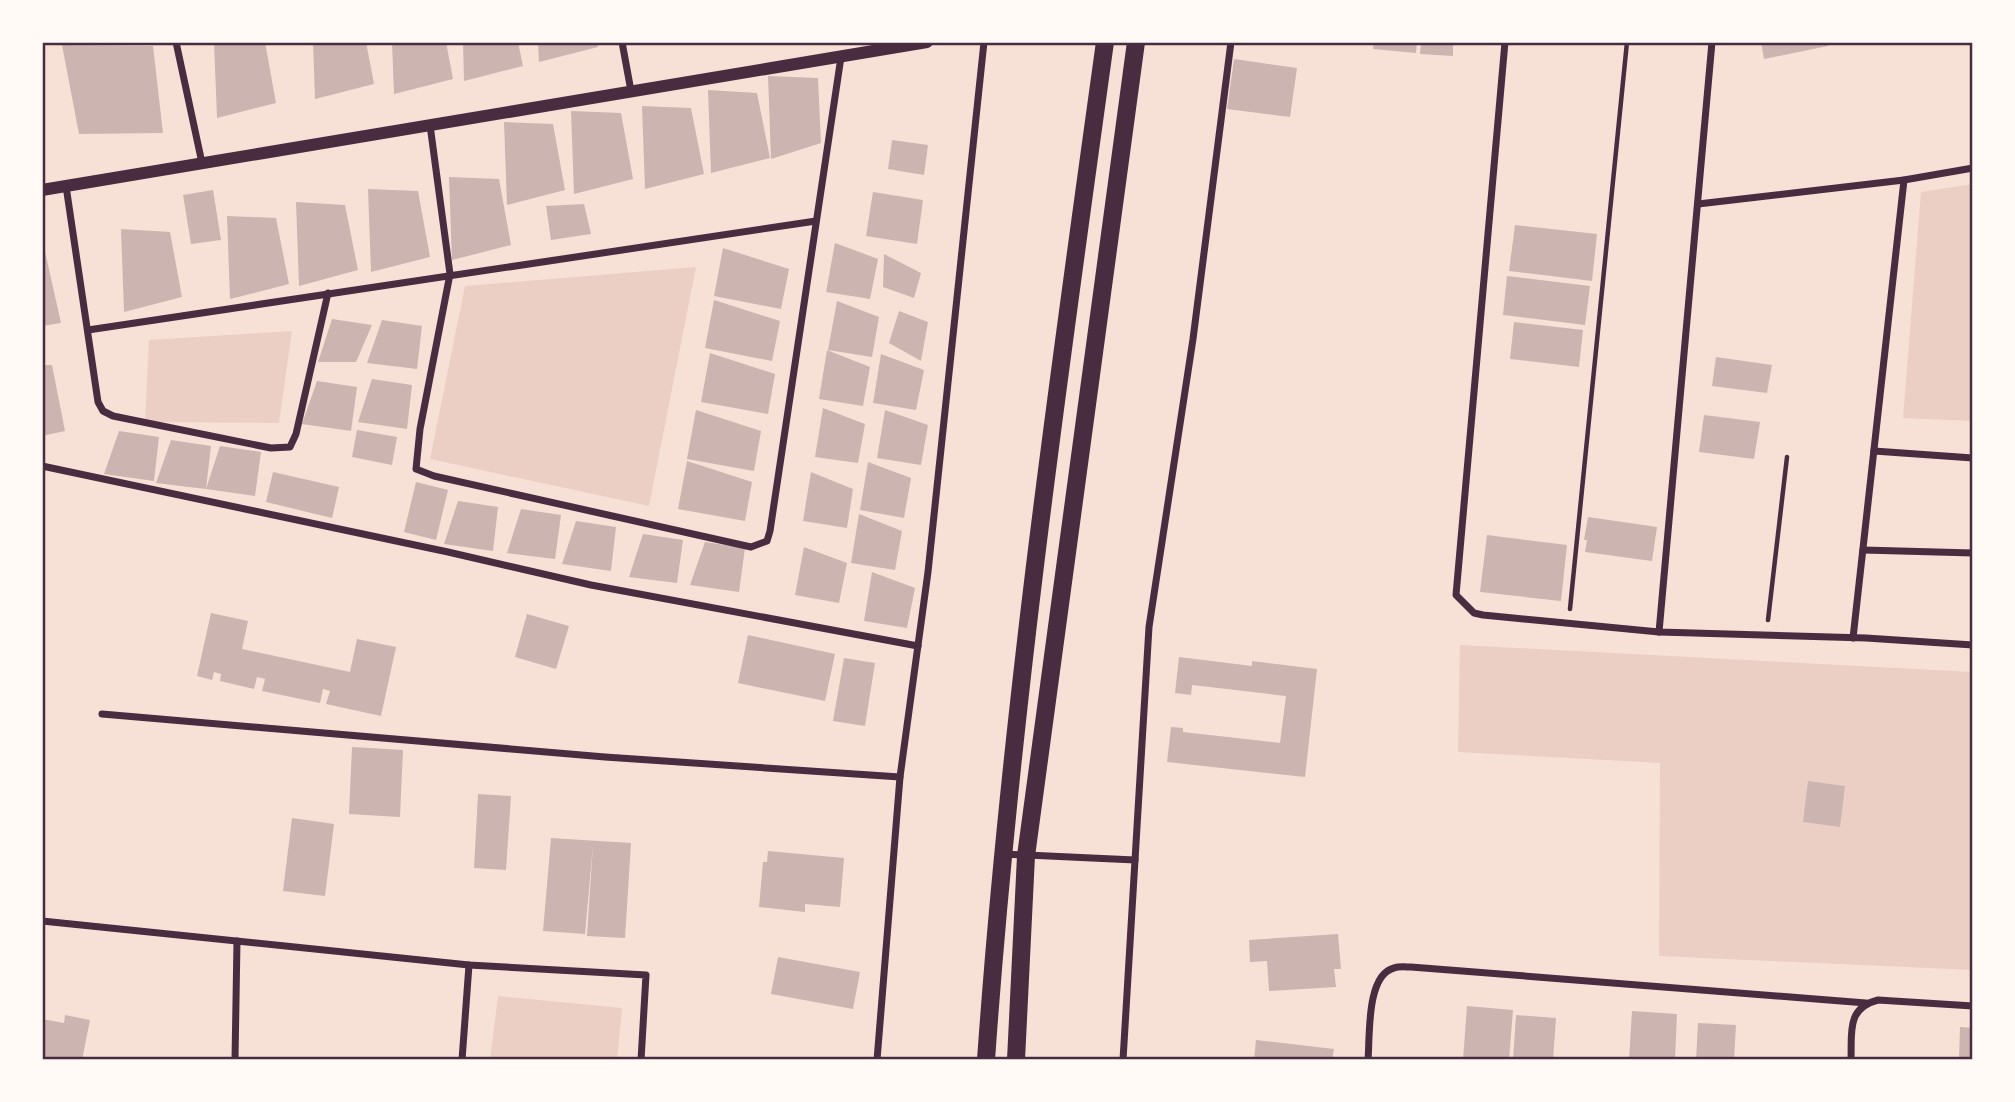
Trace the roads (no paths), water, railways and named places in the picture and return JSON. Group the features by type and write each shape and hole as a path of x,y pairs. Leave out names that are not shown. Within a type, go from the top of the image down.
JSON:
{"highway":[{"path":"986,1060 1002,854 1045,467 1105,42"},
{"path":"1016,1060 1026,856 1136,42"}],"street":[{"path":"176,42 202,163"},
{"path":"622,42 631,91"},
{"path":"42,190 927,42"},
{"path":"877,1060 900,777 928,572 984,42"},
{"path":"1123,1060 1149,627 1193,340 1230,42"},
{"path":"1505,42 1456,595 1474,613 1483,615 1659,632 1973,645"},
{"path":"1659,632 1712,42"},
{"path":"430,124 450,274 420,429 416,469 434,476 751,547 767,541 770,531 841,57"},
{"path":"1698,204 1904,180 1973,168"},
{"path":"1853,638 1904,180"},
{"path":"66,186 98,401 103,411 271,448 290,447 296,434 328,293"},
{"path":"88,330 816,221"},
{"path":"1874,451 1973,458"},
{"path":"42,466 409,543 591,585 918,646"},
{"path":"1863,550 1973,553"},
{"path":"102,714 605,757 900,777"},
{"path":"1002,854 1135,860"},
{"path":"42,920 469,965 646,975 641,1060"},
{"path":"235,1060 237,941"},
{"path":"462,1060 469,965"},
{"path":"1368,1060 1372,997 1379,979 1392,968 1411,967 1866,1003 1878,1000 1973,1006"},
{"path":"1851,1060 1854,1018 1866,1003"}]}
